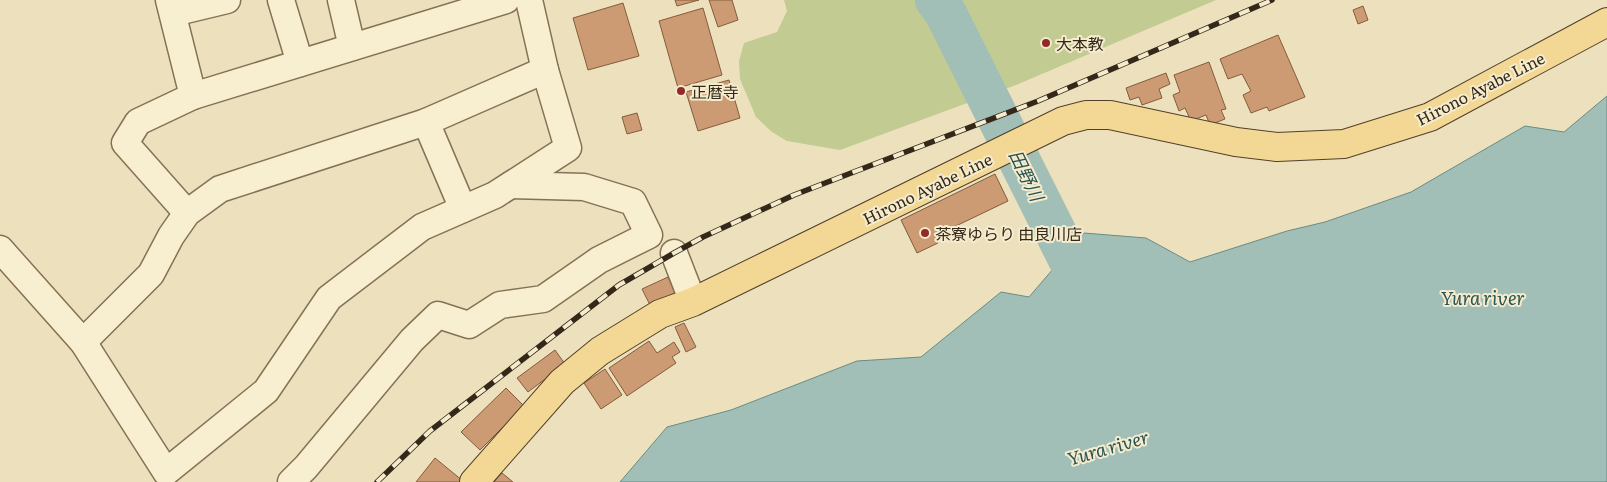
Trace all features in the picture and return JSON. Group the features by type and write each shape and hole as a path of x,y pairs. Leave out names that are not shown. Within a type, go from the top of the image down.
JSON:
{"main road":[{"name":"Hirono Ayabe Line","path":"474,482 562,382 600,351 660,314 693,302 1063,122 1086,115 1110,115 1236,142 1276,147 1344,144 1430,117 1607,22"}],"street":[{"path":"193,96 171,6 227,0"},
{"path":"282,0 300,63"},
{"path":"341,0 352,47"},
{"path":"187,213 125,143 138,122 193,96 352,47 466,6 506,0"},
{"path":"0,249 83,342 167,477 266,391 329,298 422,227 495,195 568,148 545,70 529,0"},
{"path":"83,342 151,274 171,236 187,213 220,189 426,122 545,70"},
{"path":"426,122 463,209"},
{"path":"291,482 306,468 412,340 438,315 469,325 500,305 543,299 599,260 649,235 633,202 584,187 511,185"},
{"path":"674,252 693,302"}],"green space":[{"path":"784,0 1216,0 1016,85 840,150 787,141 772,132 756,117 740,79 739,61 744,43 777,32 787,11"}],"water":[{"name":"Yura river","path":"1607,96 1607,482 620,482 667,427 731,410 857,361 921,357 1001,292 1029,297 1084,233 1146,238 1190,262 1287,231 1325,222 1411,192 1525,126 1564,132"}],"building":[{"path":"675,0 699,0 677,6"},
{"path":"709,0 732,0 738,20 718,27"},
{"path":"623,3 639,56 588,70 573,18"},
{"path":"1363,6 1368,20 1358,24 1353,10"},
{"path":"703,8 722,75 678,88 659,21"},
{"path":"1278,35 1305,97 1269,111 1267,107 1251,113 1243,95 1251,91 1242,74 1228,79 1220,59"},
{"path":"1209,62 1226,109 1221,110 1225,119 1210,125 1206,115 1191,121 1185,108 1179,111 1173,95 1180,92 1174,75"},
{"path":"1166,73 1170,84 1159,89 1162,98 1142,105 1139,97 1130,100 1126,88"},
{"path":"729,80 740,118 698,131 686,92"},
{"path":"637,113 642,130 627,134 622,117"},
{"path":"995,174 1008,201 935,236 938,243 917,253 901,220"},
{"path":"668,277 675,293 650,305 642,289"},
{"path":"684,323 696,347 686,352 675,327"},
{"path":"649,341 657,353 674,342 680,352 672,357 676,363 627,396 609,368"},
{"path":"555,350 565,364 528,392 517,378"},
{"path":"605,369 622,395 601,409 584,383"},
{"path":"506,388 524,406 480,450 461,432"},
{"path":"435,458 463,481 463,482 416,482"},
{"path":"502,473 513,482 494,482"}],"waterway":[{"name":"田野川","path":"936,0 945,12 1092,305"}],"railway":[{"path":"377,482 430,431 619,285 703,237 794,195 1038,101 1272,0"}],"place":[{"name":"大本教","path":"1046,43"},
{"name":"正暦寺","path":"681,91"},
{"name":"茶寮ゆらり 由良川店","path":"925,233"}]}
